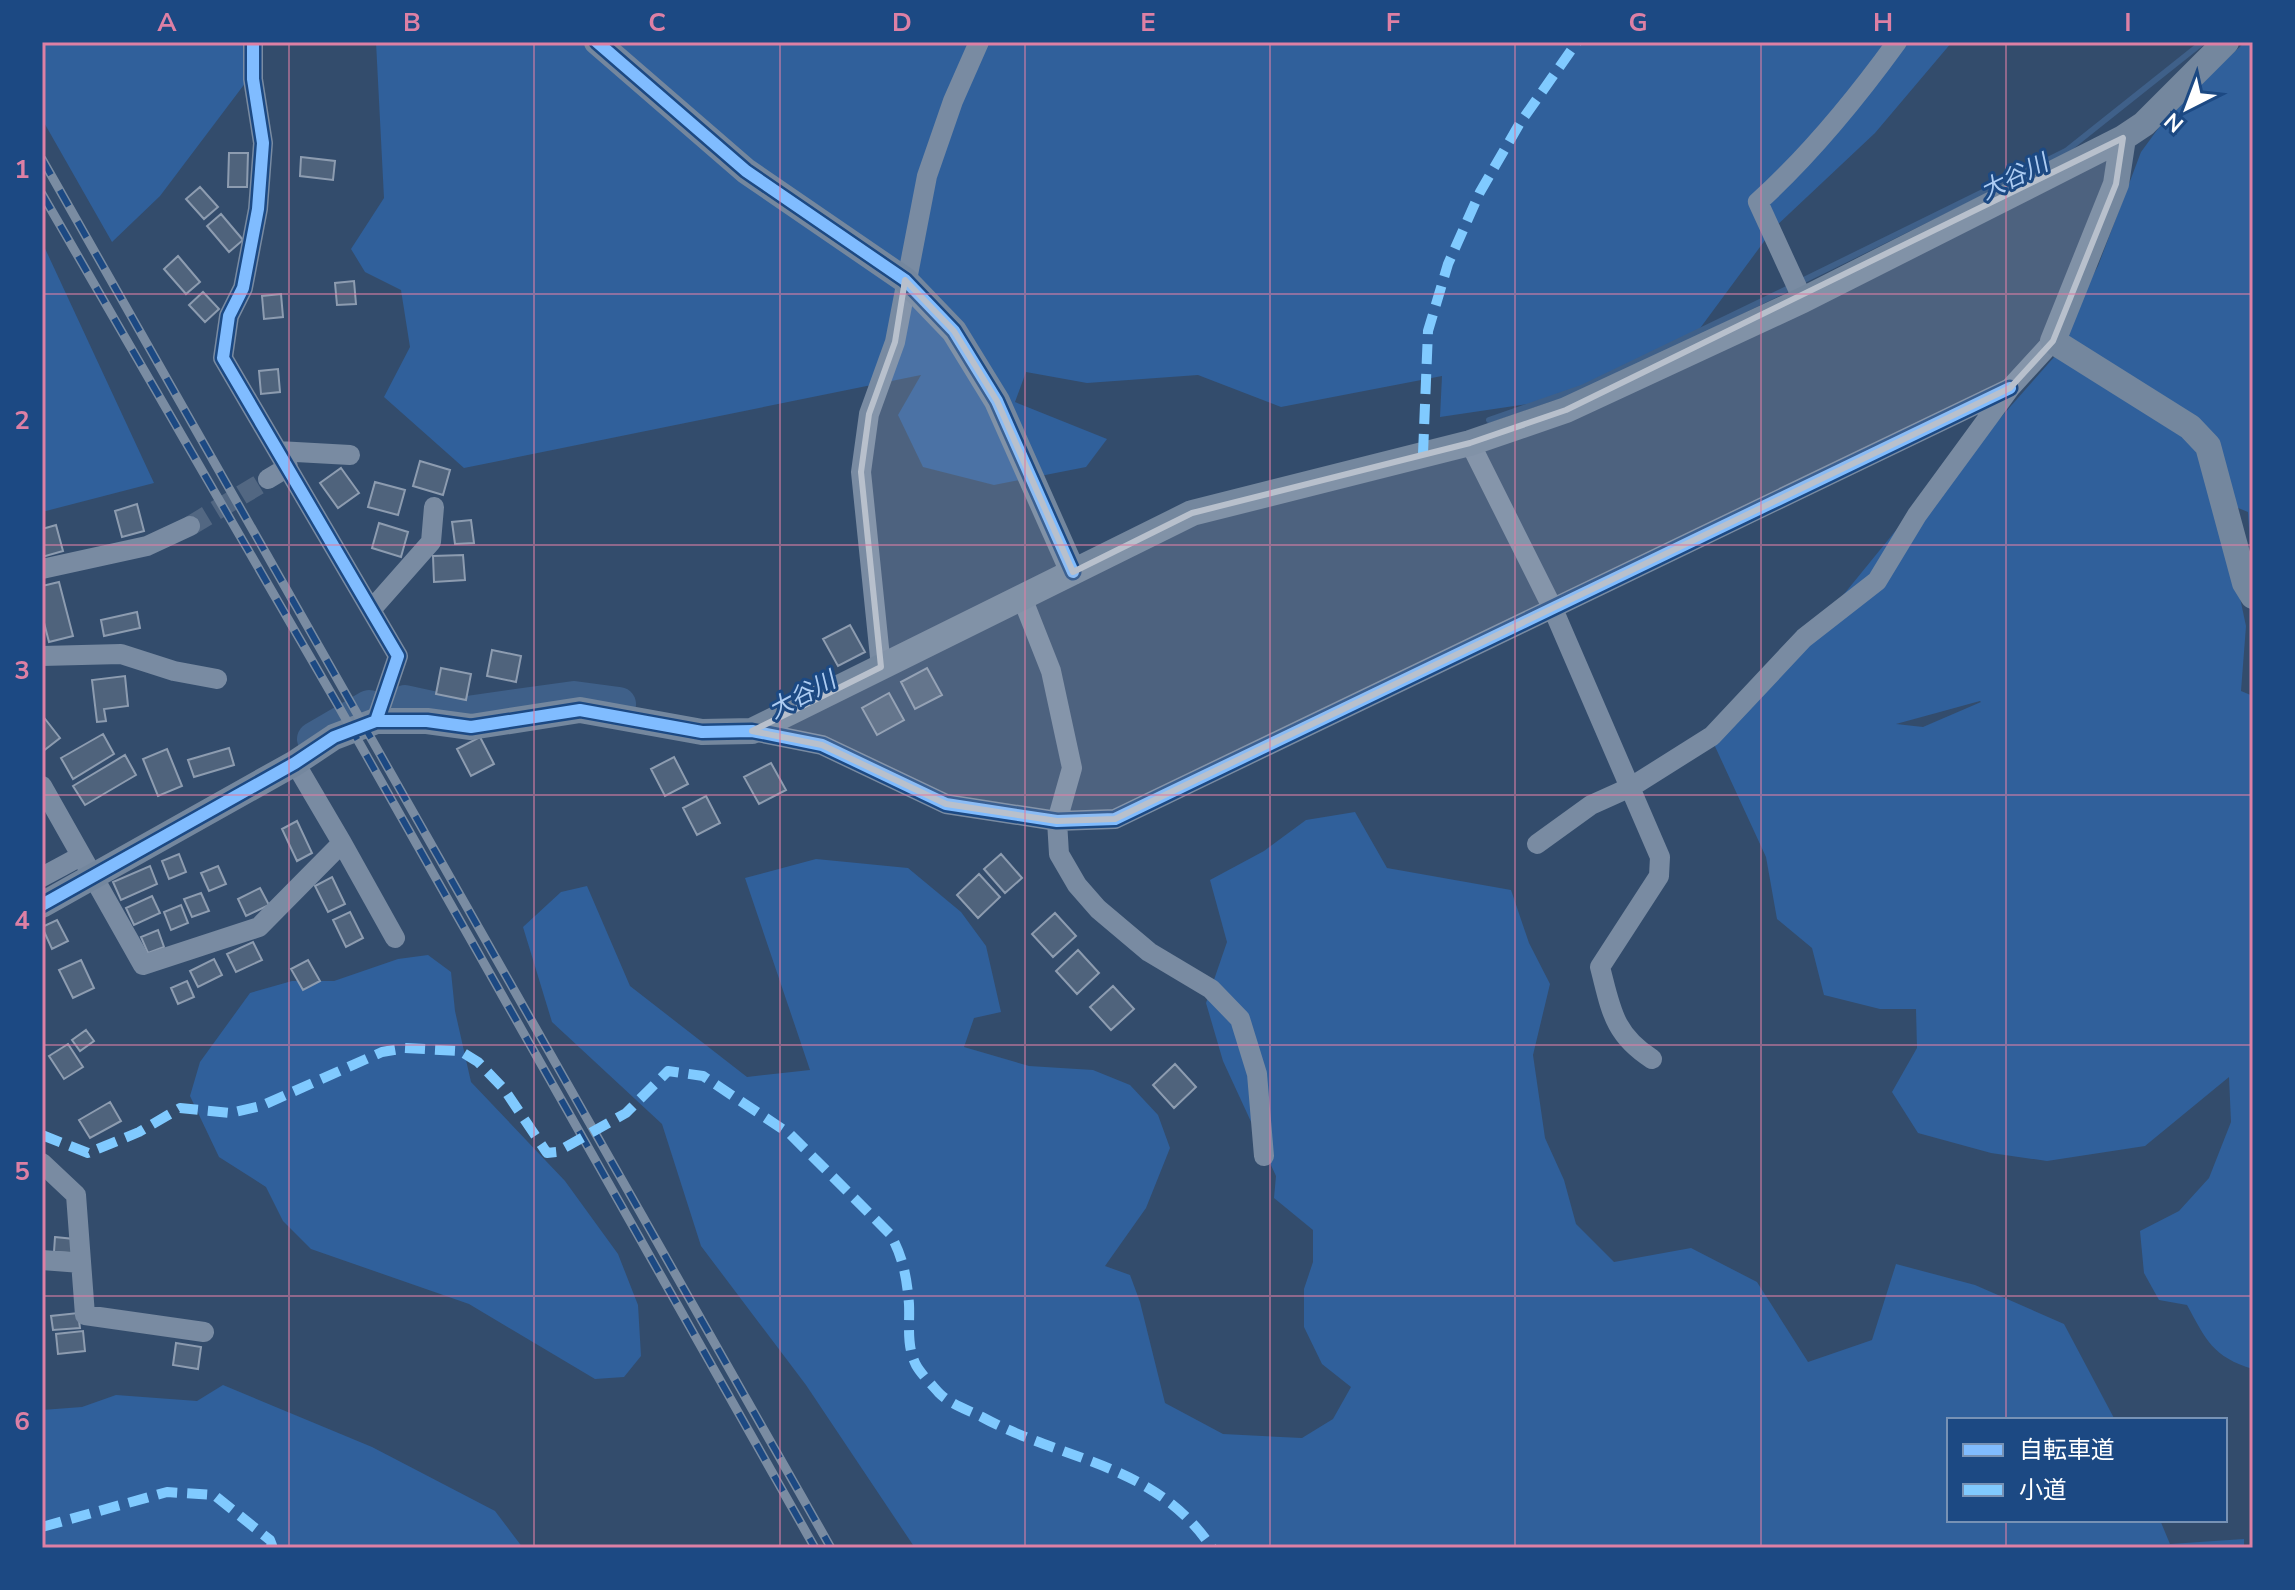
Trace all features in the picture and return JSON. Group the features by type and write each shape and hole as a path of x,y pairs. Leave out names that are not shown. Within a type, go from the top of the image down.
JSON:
{"street":[{"path":"253,42 253,79 263,143 258,209 243,288 229,316 223,358 398,656 376,721"},
{"path":"597,42 746,171 905,280 954,331 997,401 1073,572"},
{"path":"881,667 861,472 869,414 895,342 927,176 953,101 979,42"},
{"path":"1803,300 1758,202 1797,167 1855,100 1897,42"},
{"path":"752,731 1023,600 1192,513 1470,443 1566,410 1803,300 2123,138 2144,124 2226,42"},
{"path":"1537,844 1591,805 1631,787 1712,736 1804,638 1877,581 1917,515 2010,388 2053,341 2116,184 2123,138"},
{"path":"2053,341 2190,427 2208,446 2245,583 2253,596"},
{"path":"42,905 87,867 295,763 334,737 376,721 427,721 471,727 580,710 702,732 752,731 822,745 946,804 1057,821 1115,819 2010,388"},
{"path":"1470,443 1553,609 1660,857 1659,876 1600,967 1615,1023 1631,1046 1652,1059"},
{"path":"268,479 283,459 350,455"},
{"path":"371,610 431,542 434,507"},
{"path":"42,569 147,546 190,526"},
{"path":"1023,600 1051,671 1072,768 1057,821 1059,854 1077,885 1098,909 1149,952 1211,989 1240,1019 1257,1074 1264,1156"},
{"path":"42,656 121,654 174,671 217,679"},
{"path":"295,763 395,938"},
{"path":"42,786 143,965 259,927 342,843"},
{"path":"42,877 87,867"},
{"path":"42,1163 76,1195 85,1315 204,1332"},
{"path":"42,1260 81,1263"}],"highlighted area":[{"path":"2123,138 2116,184 2053,341 2010,388 1115,819 1057,821 946,804 822,745 752,731 881,667 861,472 869,414 895,342 905,280 954,331 997,401 1073,572 1192,513 1470,443 1566,410"}],"shaded area":[{"path":"42,42 246,42 246,82 160,196 112,242 42,119"},
{"path":"376,42 1952,42 1875,133 1774,228 1698,331 1569,398 1440,417 1442,376 1281,407 1198,375 1087,383 1026,372 1015,402 1107,439 1086,467 994,485 923,467 898,415 921,375 464,468 384,397 410,347 401,290 365,272 351,249 384,198"},
{"path":"2245,42 2253,42 2253,594 2248,512 2231,505 2212,466 2246,626 2241,691 2253,696 2253,1369 2228,1359 2212,1346 2187,1305 2159,1300 2144,1273 2140,1231 2179,1211 2209,1178 2231,1122 2229,1077 2145,1146 2047,1161 1991,1153 1918,1133 1892,1092 1917,1048 1916,1009 1880,1009 1824,995 1812,948 1777,919 1766,857 1713,742 1783,669 1919,502 1995,424 2063,347 2061,334 2098,266 2141,152 2171,111","holes":["1981,702 1923,727 1896,724"]},
{"path":"42,242 154,483 42,512"},
{"path":"1355,812 1387,868 1511,890 1529,943 1550,984 1533,1055 1545,1138 1564,1180 1576,1224 1614,1262 1691,1248 1757,1282 1808,1362 1872,1340 1896,1264 1975,1285 2064,1324 2114,1418 1947,1418 1947,1522 2161,1522 2170,1544 2244,1539 2244,1548 915,1548 806,1385 701,1246 662,1124 552,1022 523,927 561,892 587,886 630,986 747,1077 810,1070 745,878 816,859 908,868 961,912 986,946 1001,1012 974,1018 964,1047 1029,1066 1093,1070 1130,1085 1158,1115 1170,1148 1146,1208 1105,1266 1130,1275 1140,1302 1165,1403 1223,1434 1302,1438 1333,1419 1351,1387 1322,1364 1304,1327 1304,1289 1313,1262 1313,1230 1274,1198 1276,1176 1223,1061 1206,1003 1227,942 1210,880 1264,851 1306,820"},
{"path":"428,955 451,972 455,1011 471,1082 565,1181 618,1254 638,1305 641,1356 624,1377 595,1379 469,1304 311,1249 283,1221 266,1187 219,1157 190,1096 200,1062 250,993 292,981 334,981 398,959"},
{"path":"223,1385 372,1447 495,1511 523,1548 42,1548 42,1410 82,1407 116,1395 197,1401"}],"building":[{"path":"229,153 248,153 247,187 228,187"},
{"path":"301,157 335,161 333,180 300,176"},
{"path":"200,187 218,207 204,219 186,199"},
{"path":"221,214 243,240 229,252 207,226"},
{"path":"178,256 200,282 186,294 164,269"},
{"path":"354,281 356,304 337,305 335,283"},
{"path":"203,292 219,309 205,322 189,305"},
{"path":"281,294 283,317 264,319 262,296"},
{"path":"278,369 280,392 261,394 259,371"},
{"path":"420,461 450,470 443,495 413,486"},
{"path":"341,468 359,493 338,508 320,483"},
{"path":"375,482 405,490 398,515 368,507"},
{"path":"137,504 144,531 122,537 115,511"},
{"path":"471,520 474,543 455,544 452,522"},
{"path":"379,523 408,532 401,557 372,548"},
{"path":"56,525 63,551 42,557 42,529"},
{"path":"463,555 465,580 434,582 433,556"},
{"path":"59,582 73,636 49,642 42,615 42,586"},
{"path":"137,612 140,628 104,636 101,620"},
{"path":"850,625 865,652 838,666 823,639"},
{"path":"492,650 521,656 516,682 487,676"},
{"path":"441,668 471,674 466,700 436,694"},
{"path":"927,668 942,695 915,709 901,682"},
{"path":"125,676 128,706 104,709 106,721 97,722 92,680"},
{"path":"889,693 904,720 877,735 862,708"},
{"path":"42,715 60,738 42,752"},
{"path":"103,734 114,754 73,779 61,758"},
{"path":"480,737 494,764 471,776 457,749"},
{"path":"229,748 234,765 194,777 188,760"},
{"path":"167,749 182,786 158,796 143,759"},
{"path":"125,755 136,775 85,805 73,786"},
{"path":"674,757 688,784 665,796 651,769"},
{"path":"771,763 786,790 759,804 744,777"},
{"path":"706,796 720,823 697,835 683,808"},
{"path":"297,821 312,853 297,861 282,829"},
{"path":"179,854 186,872 169,879 162,861"},
{"path":"1001,854 1022,878 1005,893 984,869"},
{"path":"150,866 157,884 121,900 113,882"},
{"path":"218,866 226,884 209,891 201,873"},
{"path":"979,874 1000,897 978,918 957,895"},
{"path":"332,877 345,904 328,912 315,886"},
{"path":"260,888 269,905 246,916 238,899"},
{"path":"201,893 209,911 192,917 184,899"},
{"path":"152,896 160,913 134,925 126,908"},
{"path":"181,905 188,923 171,930 164,912"},
{"path":"350,912 363,938 346,947 333,920"},
{"path":"1055,913 1076,936 1053,957 1032,934"},
{"path":"57,920 68,941 52,949 42,927"},
{"path":"158,930 164,947 148,953 141,937"},
{"path":"253,942 262,960 236,972 227,954"},
{"path":"1078,950 1099,973 1077,994 1056,971"},
{"path":"214,959 222,975 198,987 190,971"},
{"path":"81,960 94,988 73,998 59,970"},
{"path":"308,960 320,981 303,990 291,969"},
{"path":"187,981 194,997 178,1004 171,988"},
{"path":"1113,986 1134,1009 1111,1030 1090,1007"},
{"path":"86,1030 94,1041 80,1051 72,1040"},
{"path":"68,1044 83,1067 64,1079 49,1056"},
{"path":"1175,1064 1196,1087 1174,1108 1153,1085"},
{"path":"110,1102 121,1121 90,1138 79,1120"},
{"path":"55,1237 74,1239 73,1253 54,1252"},
{"path":"78,1313 80,1328 53,1330 51,1316"},
{"path":"83,1331 85,1351 58,1354 56,1334"},
{"path":"176,1343 201,1347 198,1369 173,1365"}],"waterway":[{"name":"大谷川","path":"1804,280 2066,151 2203,42"},
{"name":"大谷川","path":"1489,420 1584,387 1789,288"},
{"name":"大谷川","path":"405,702 460,714 574,698 619,704"},
{"name":"大谷川","path":"314,739 369,707"}],"tunnel":[{"path":"190,526 268,479"}],"railway":[{"path":"42,159 831,1548"},
{"path":"42,194 339,707 815,1548"}],"marked path":[{"path":"1423,454 1428,331 1448,264 1480,192 1520,123 1577,42"},
{"path":"42,1135 88,1153 139,1132 180,1108 231,1113 261,1106 382,1052 405,1048 460,1051 478,1062 504,1089 547,1153 557,1152 626,1113 668,1071 703,1076 790,1134 890,1234 906,1277 913,1357 939,1393 954,1404 1013,1432 1136,1481 1189,1520 1212,1548"},
{"path":"42,1527 167,1492 214,1495 270,1540 273,1548"}],"cycle path":[{"path":"253,42 253,79 263,143 258,209 243,288 229,316 223,358 398,656 376,721"},
{"path":"597,42 746,171 905,280 954,331 997,401 1073,572"},
{"path":"42,905 295,763 334,737 376,721 427,721 471,727 580,710 702,732 752,731 822,745 946,804 1057,821 1115,819 2010,388"}]}
